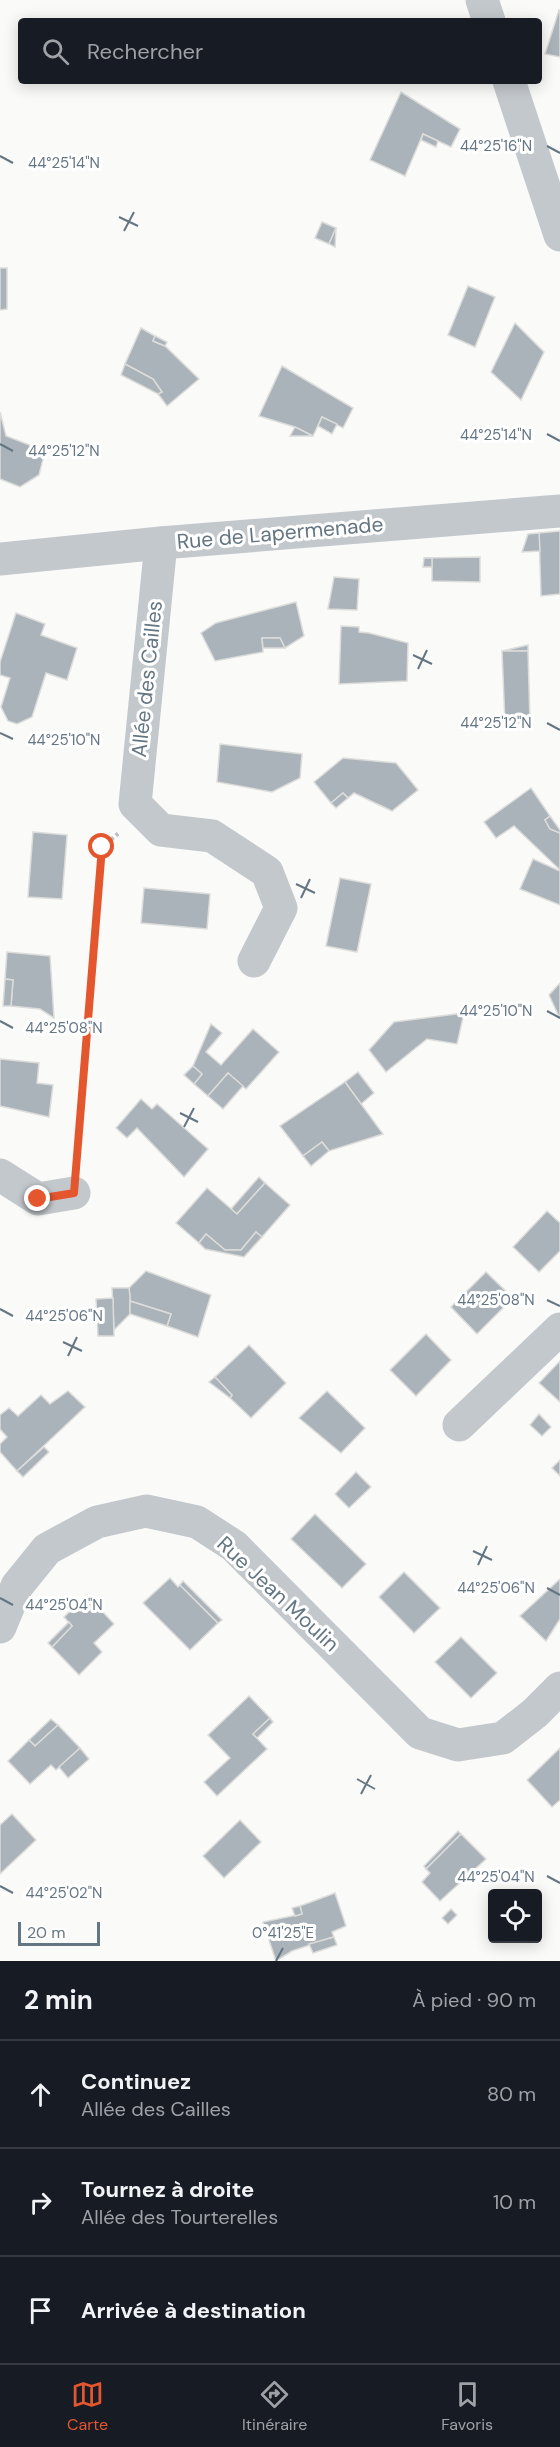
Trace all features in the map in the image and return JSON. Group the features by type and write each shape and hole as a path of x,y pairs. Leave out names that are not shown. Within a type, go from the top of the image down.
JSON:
{"street":[{"path":"482,0 488,18"},
{"path":"510,84 560,235"},
{"name":"Rue de Lapermenade","path":"0,559 161,543 560,511"},
{"name":"Allée des Cailles","path":"143,812 135,804 161,543"},
{"path":"143,812 161,830 212,836 267,872 281,908 254,962"},
{"path":"0,1175 38,1199 74,1193"},
{"path":"459,1425 560,1329"},
{"name":"Rue Jean Moulin","path":"0,1627 17,1586 47,1549 97,1522 146,1511 197,1522 234,1546 420,1733 459,1745 503,1738 560,1688"}],"path":[{"path":"74,1193 102,847 143,812"}],"building":[{"path":"560,11 560,57 545,54"},
{"path":"401,92 460,129 451,147 423,134 405,176 370,160"},
{"path":"423,134 438,141 436,147 421,140"},
{"path":"322,222 336,228 329,244 315,238"},
{"path":"336,228 335,247 329,244"},
{"path":"0,268 7,268 7,309 0,310"},
{"path":"468,286 495,297 475,347 448,335"},
{"path":"515,323 544,352 521,400 491,372"},
{"path":"141,328 155,336 153,341 165,346 199,379 167,406 158,394 162,392 153,379 125,364"},
{"path":"155,336 167,342 165,346 153,341"},
{"path":"125,364 153,379 162,392 158,394 121,375"},
{"path":"282,366 353,408 343,428 322,417 313,436 295,427 259,416"},
{"path":"0,412 6,436 45,451 39,475 20,487 0,479"},
{"path":"322,417 337,424 332,434 318,426"},
{"path":"295,427 313,436 290,436"},
{"path":"560,531 560,594 541,596 539,533"},
{"path":"539,533 540,551 522,552 528,534"},
{"path":"480,557 480,582 432,581 432,558 424,558"},
{"path":"424,558 432,558 432,567 423,567"},
{"path":"334,577 359,579 357,610 328,609"},
{"path":"296,602 304,636 285,648 280,638 262,638 263,652 215,661 201,633 216,623"},
{"path":"16,613 45,624 41,635 77,648 67,680 46,673 32,717 17,724 8,721 1,707 10,678 0,675 0,662"},
{"path":"341,626 359,627 359,632 408,643 407,681 339,684"},
{"path":"262,638 280,638 285,648 263,648"},
{"path":"528,645 528,651 502,651"},
{"path":"502,651 528,651 530,723 505,724"},
{"path":"220,744 302,754 300,778 272,792 217,782"},
{"path":"343,758 396,763 418,790 392,811 354,793 348,798 343,793 331,803 314,782"},
{"path":"531,788 550,816 545,820 550,829 560,833 560,870 514,826 496,838 484,822"},
{"path":"343,793 348,798 336,808 331,803"},
{"path":"550,816 560,833 550,829 545,820"},
{"path":"33,832 67,835 62,899 28,897"},
{"path":"533,859 560,871 560,905 520,889"},
{"path":"340,878 371,884 357,952 326,946"},
{"path":"144,888 210,894 207,929 141,923"},
{"path":"7,952 50,956 54,1018 40,1009 11,1006 13,980 5,979"},
{"path":"5,979 13,980 11,1006 3,1006"},
{"path":"560,983 560,1019 549,995"},
{"path":"464,1013 457,1044 427,1039 386,1072 369,1050 394,1022"},
{"path":"211,1024 222,1033 206,1052 221,1065 253,1029 279,1052 246,1089 228,1073 208,1096 194,1084 202,1074 193,1066"},
{"path":"0,1059 39,1063 37,1083 53,1085 49,1117 0,1106"},
{"path":"193,1066 202,1074 194,1084 184,1075"},
{"path":"358,1072 374,1093 361,1104 345,1082"},
{"path":"228,1073 243,1086 223,1109 208,1096"},
{"path":"345,1082 383,1134 329,1151 322,1142 303,1156 280,1126"},
{"path":"141,1099 152,1109 157,1104 208,1149 184,1177 137,1128 127,1138 116,1128"},
{"path":"322,1142 329,1151 311,1166 303,1156"},
{"path":"259,1177 265,1183 237,1214 231,1209"},
{"path":"265,1183 290,1205 262,1237 256,1232 241,1250 225,1250 206,1234 199,1243 176,1223 207,1188 237,1214"},
{"path":"547,1211 560,1223 560,1251 539,1272 513,1247"},
{"path":"256,1232 262,1237 244,1257 205,1249 199,1243 206,1234 225,1250 241,1250"},
{"path":"146,1271 211,1295 198,1337 167,1326 171,1314 130,1301 129,1288"},
{"path":"486,1272 513,1298 477,1334 451,1307"},
{"path":"112,1288 129,1288 130,1296 130,1314 114,1330"},
{"path":"113,1298 114,1336 98,1336 96,1299"},
{"path":"130,1301 171,1314 167,1326 130,1314"},
{"path":"426,1334 451,1360 416,1396 390,1370"},
{"path":"249,1345 286,1383 251,1418 230,1398 232,1395 215,1377"},
{"path":"560,1361 560,1402 539,1383"},
{"path":"215,1377 232,1395 230,1398 209,1382"},
{"path":"68,1391 85,1407 17,1471 0,1452 0,1444 7,1437 0,1429 0,1415 9,1408 18,1416 41,1395 50,1404"},
{"path":"327,1391 365,1428 341,1453 299,1418"},
{"path":"539,1414 551,1427 542,1436 530,1425"},
{"path":"44,1447 49,1452 23,1477 17,1471"},
{"path":"560,1460 560,1476 552,1468"},
{"path":"356,1472 371,1487 349,1508 335,1494"},
{"path":"315,1514 366,1564 342,1588 291,1539"},
{"path":"404,1572 440,1608 414,1633 379,1597"},
{"path":"170,1578 218,1623 190,1650 143,1603"},
{"path":"560,1579 560,1619 546,1641 520,1616"},
{"path":"183,1581 222,1620 218,1623 180,1585"},
{"path":"87,1595 114,1624 94,1643 102,1652 79,1675 52,1647 72,1626 64,1617"},
{"path":"69,1622 72,1626 52,1647 48,1643"},
{"path":"461,1637 497,1673 471,1698 435,1662"},
{"path":"249,1696 270,1718 253,1734 267,1749 217,1796 204,1782 230,1758 208,1735"},
{"path":"270,1718 273,1722 257,1738 253,1734"},
{"path":"51,1719 58,1725 35,1746 29,1740"},
{"path":"58,1725 80,1748 56,1770 51,1765 30,1784 8,1761 29,1740 35,1746"},
{"path":"80,1748 89,1759 68,1778 59,1767"},
{"path":"560,1748 560,1800 552,1807 527,1780"},
{"path":"12,1814 36,1840 0,1874 0,1825"},
{"path":"240,1820 261,1842 224,1878 203,1856"},
{"path":"458,1831 461,1834 426,1869 424,1866"},
{"path":"461,1834 486,1859 440,1901 422,1882 430,1873 426,1869"},
{"path":"335,1893 346,1926 332,1932 334,1937 292,1951 276,1961 263,1922 302,1914 300,1906"},
{"path":"300,1906 302,1914 295,1916 292,1908"},
{"path":"451,1909 457,1915 448,1924 442,1918"},
{"path":"334,1937 337,1945 313,1953 309,1944"}],"route":[{"path":"38,1199 74,1193 102,847"}]}
